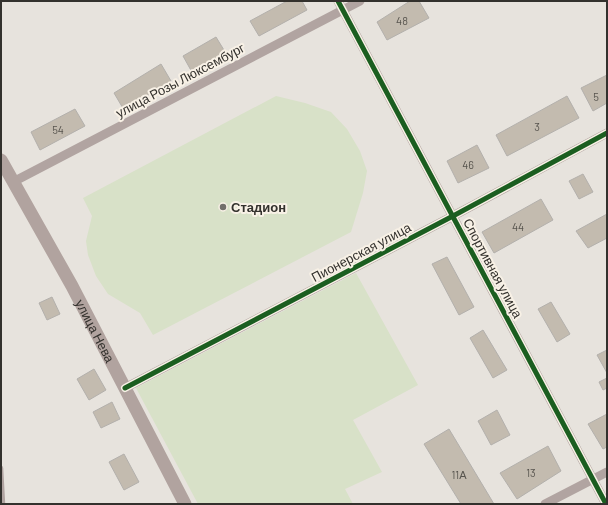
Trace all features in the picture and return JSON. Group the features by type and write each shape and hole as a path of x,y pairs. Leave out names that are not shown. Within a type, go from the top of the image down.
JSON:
{"main road":[{"name":"улица Нева","path":"1,160 72,286 185,504"}],"street":[{"name":"Спортивная улица","path":"338,1 606,504"},
{"name":"улица Розы Люксембург","path":"13,182 360,1"},
{"name":"Пионерская улица","path":"125,388 453,216 607,133"},
{"path":"545,504 607,472"}],"lane":[{"path":"1,468 4,504"}],"green space":[{"name":"Стадион","path":"276,96 305,103 331,112 347,129 360,151 367,171 363,193 351,232 153,335 140,313 108,294 96,276 88,255 86,241 92,216 83,198"},
{"path":"356,273 418,385 353,420 382,472 345,489 353,504 198,504 136,388"}],"building":[{"path":"287,1 302,1 307,10 259,36 250,21"},
{"path":"410,1 419,1 429,18 387,40 377,22"},
{"path":"216,37 227,55 193,74 183,56"},
{"path":"161,64 171,81 124,110 114,93"},
{"path":"607,75 607,103 593,111 581,88"},
{"path":"567,96 579,118 507,156 496,135"},
{"path":"75,109 85,126 40,150 31,132"},
{"path":"477,145 489,168 458,183 447,161"},
{"path":"583,174 593,192 579,199 569,181"},
{"path":"541,199 553,220 494,253 482,232"},
{"path":"607,214 607,238 588,248 576,231"},
{"path":"447,257 474,307 459,315 432,264"},
{"path":"52,297 60,314 47,320 39,303"},
{"path":"551,302 570,334 557,342 538,309"},
{"path":"483,330 507,370 493,378 470,338"},
{"path":"607,350 607,373 597,355"},
{"path":"94,369 106,390 89,400 77,379"},
{"path":"607,378 607,388 603,390 599,382"},
{"path":"112,402 120,419 101,428 93,412"},
{"path":"497,410 510,435 491,445 478,421"},
{"path":"607,414 607,447 603,449 588,424"},
{"path":"449,429 494,504 461,504 424,444"},
{"path":"548,446 561,471 517,499 500,473"},
{"path":"124,454 139,482 124,490 109,462"}],"cycle path":[{"path":"338,1 606,504"},
{"path":"125,388 453,216 607,133"}],"place":[{"name":"Стадион","path":"223,207"}]}
